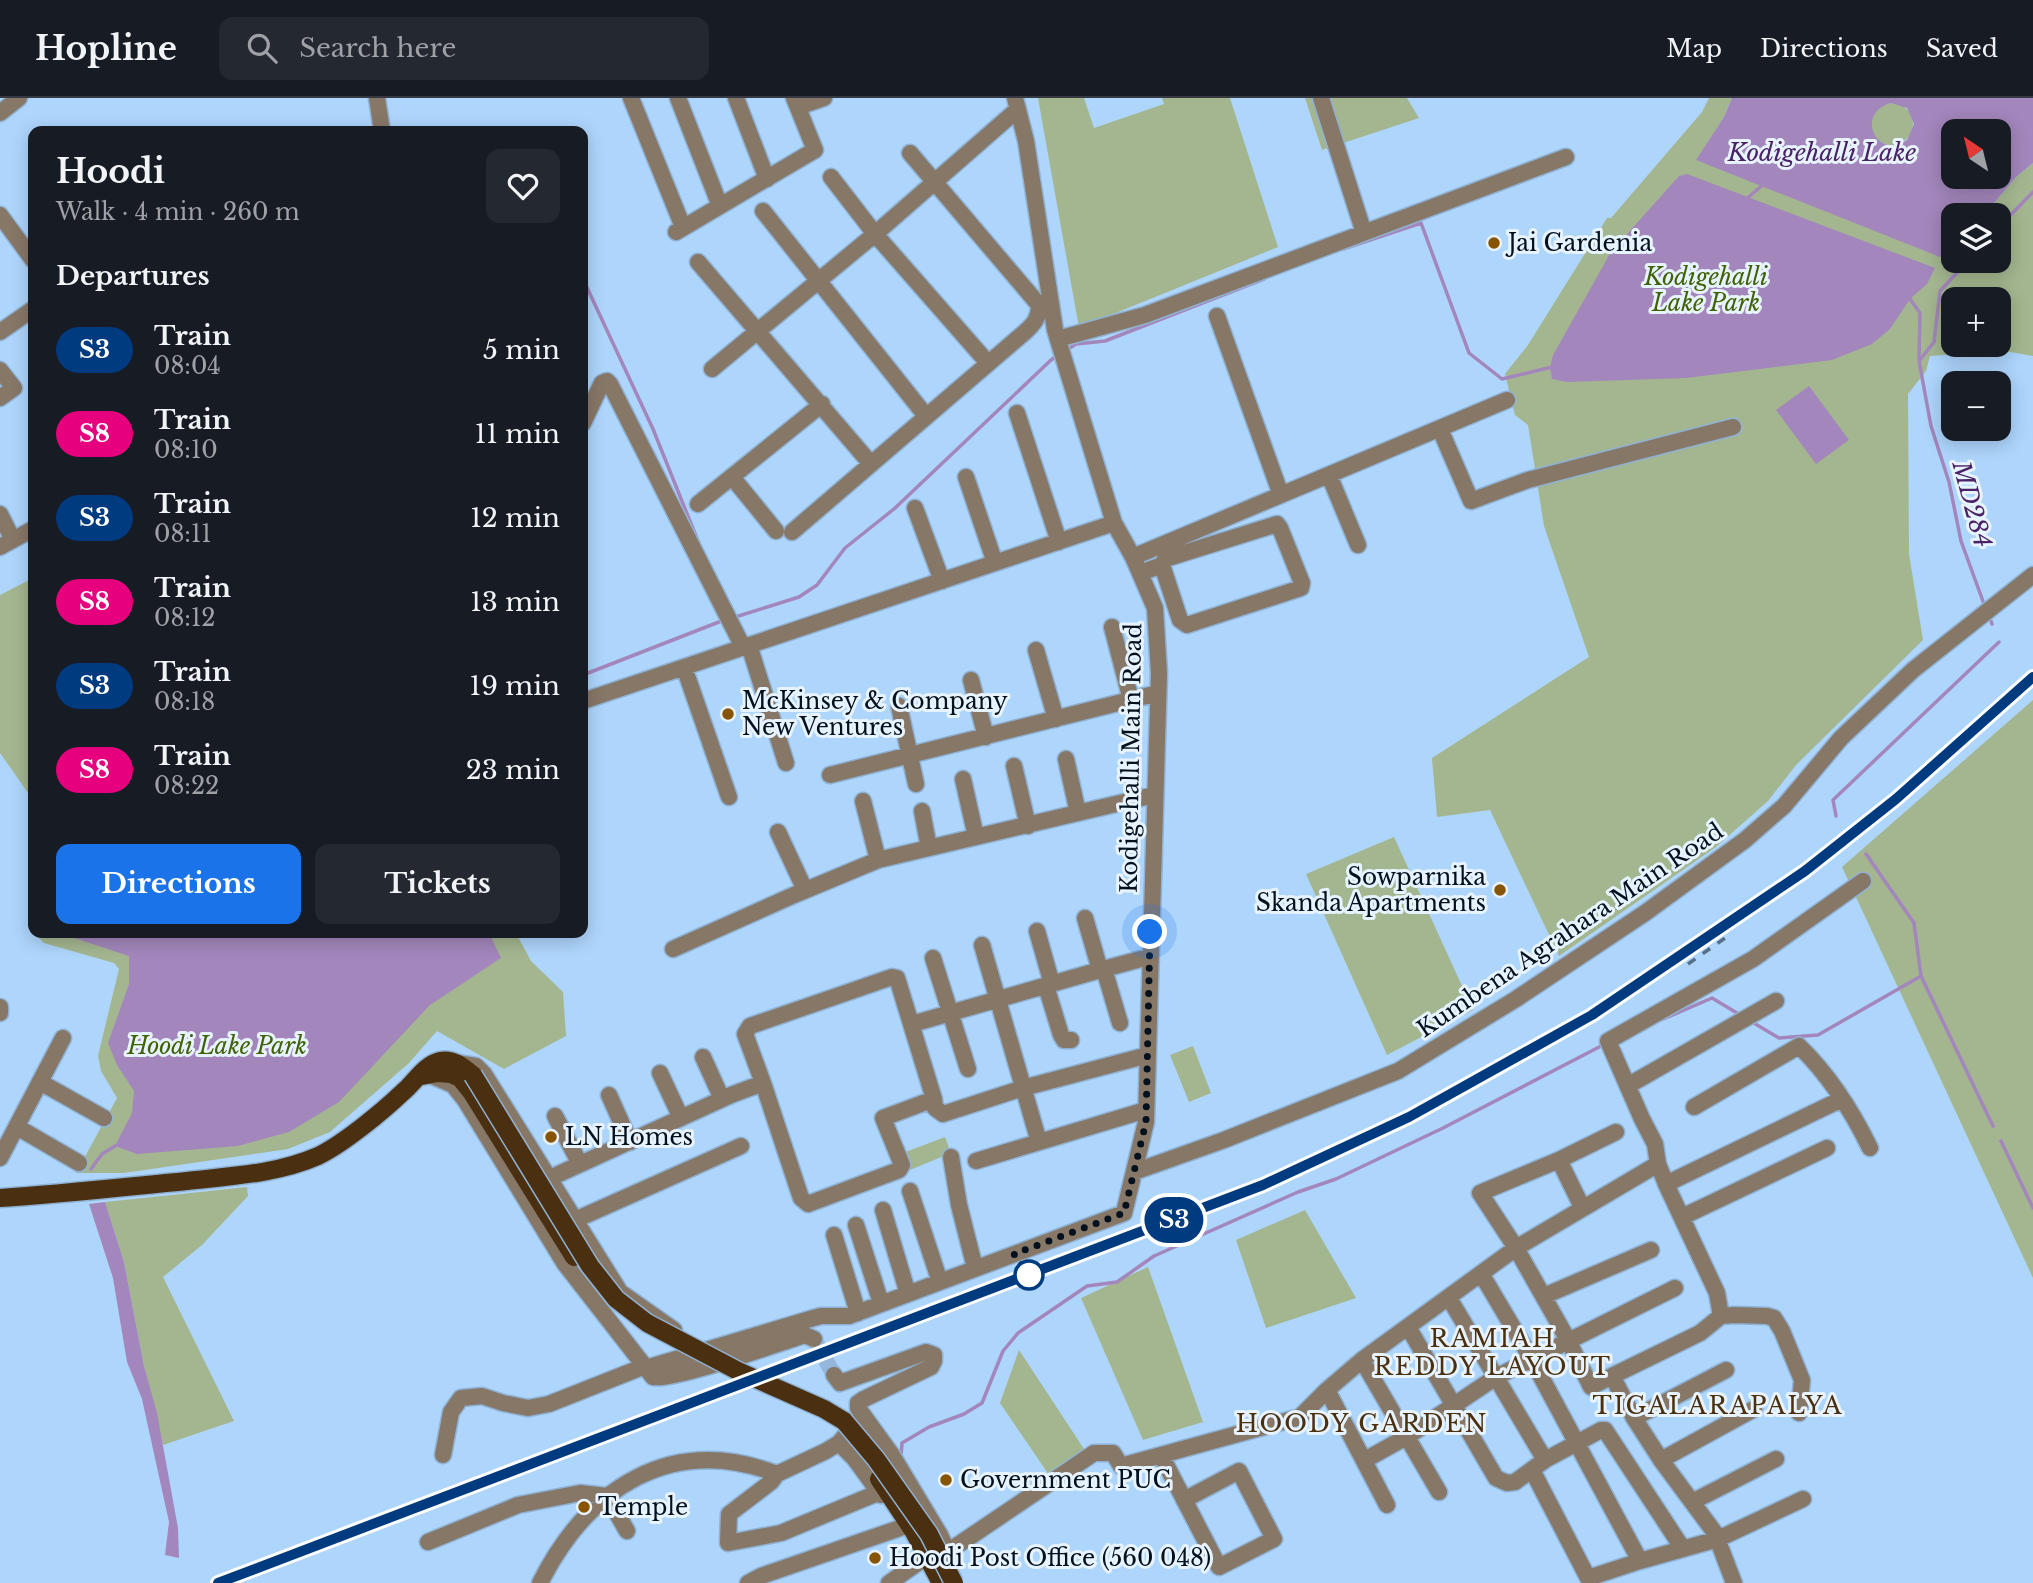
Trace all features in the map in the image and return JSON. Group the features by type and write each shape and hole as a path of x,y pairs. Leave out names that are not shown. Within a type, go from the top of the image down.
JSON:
{"main road":[{"path":"0,1198 69,1194 261,1173 293,1164 319,1155 343,1140 404,1091 430,1075 435,1063 457,1063 473,1075 590,1266 616,1299 647,1324 844,1421 877,1459 929,1534 954,1583"},
{"path":"430,1075 460,1078 574,1257 599,1293 624,1317 659,1340 732,1378 821,1418 845,1436 858,1449 914,1532 941,1583"}],"street":[{"path":"0,113 19,98"},
{"path":"377,98 381,126"},
{"path":"631,98 679,229 815,149 796,102 824,98"},
{"path":"678,98 720,206"},
{"path":"736,98 766,178"},
{"path":"1321,98 1364,233"},
{"path":"712,369 875,234 1016,104"},
{"name":"Kodigehalli Main Road","path":"975,1268 1124,1213 1146,1122 1158,693 1155,608 1133,557 1114,523 1061,348 1026,141 1016,104"},
{"path":"732,477 784,531 871,464 1036,322 1039,305 910,153"},
{"path":"1061,348 1566,157"},
{"path":"831,177 875,234 988,363"},
{"path":"763,211 926,416"},
{"path":"0,215 28,253"},
{"path":"698,262 871,464"},
{"path":"0,332 28,312"},
{"path":"1217,316 1281,495"},
{"path":"0,370 14,388 0,398"},
{"path":"588,412 602,383 607,380 722,608 746,646 786,763"},
{"path":"1133,557 1507,400"},
{"path":"698,504 822,404"},
{"path":"1017,413 1059,542"},
{"path":"1440,429 1471,501 1528,480 1733,427"},
{"path":"1329,475 1358,545"},
{"path":"966,477 995,563"},
{"path":"915,508 942,581"},
{"path":"0,514 6,544 28,532"},
{"path":"588,699 1114,523"},
{"path":"1277,524 1302,583 1301,588 1187,625 1180,620 1163,565 1165,559 1277,524"},
{"path":"1140,573 1163,565"},
{"name":"Kumbena Agrahara Main Road","path":"1134,1172 1224,1140 1398,1071 1516,999 1644,913 1745,840 1784,806 1841,738 1913,670 2033,575"},
{"path":"1112,627 1131,700"},
{"path":"1036,650 1056,719"},
{"path":"684,667 729,797"},
{"path":"971,680 986,737"},
{"path":"830,775 1158,693"},
{"path":"898,706 916,784"},
{"path":"1066,759 1078,813"},
{"path":"1014,766 1028,826"},
{"path":"963,779 976,837"},
{"path":"673,949 878,860 1154,795"},
{"path":"863,801 878,860"},
{"path":"922,811 929,848"},
{"path":"778,832 805,890"},
{"path":"1721,1316 1717,1293 1666,1184 1658,1164 1655,1144 1608,1041 1753,959 1863,881"},
{"path":"1086,918 1120,1023"},
{"path":"1037,931 1060,1035 1063,1040 1071,1040"},
{"path":"982,946 1038,1142"},
{"path":"933,958 968,1069"},
{"path":"912,1024 1102,969 1150,959"},
{"path":"934,1099 883,1118 902,1165 899,1170 808,1205 801,1198 745,1034 750,1026 894,976 912,1024 934,1099 935,1108 943,1114 1023,1088 1148,1055"},
{"path":"1629,1085 1776,1001"},
{"path":"0,1158 63,1038"},
{"path":"1694,1107 1799,1046 1818,1064 1856,1119 1870,1148"},
{"path":"703,1057 722,1099"},
{"path":"457,1063 476,1066 484,1074 620,1292 648,1313 709,1349"},
{"path":"660,1073 681,1118"},
{"path":"430,1075 453,1084 565,1265 648,1371 659,1379 805,1335 814,1339"},
{"path":"40,1082 104,1118"},
{"path":"550,1178 763,1083"},
{"path":"609,1095 630,1142"},
{"path":"1666,1184 1842,1099"},
{"path":"976,1161 1146,1110"},
{"path":"555,1116 580,1164"},
{"path":"17,1127 79,1163"},
{"path":"1616,1132 1559,1160 1480,1193 1544,1296 1591,1387 1700,1333 1721,1316 1760,1315 1774,1318 1787,1340 1802,1380 1799,1413"},
{"path":"575,1220 741,1146"},
{"path":"1682,1217 1828,1148"},
{"path":"443,1455 451,1412 461,1398 482,1396 528,1408 549,1404 709,1349 821,1316 849,1316 975,1268 959,1205 951,1157"},
{"path":"1559,1160 1582,1207"},
{"path":"949,1551 1094,1453 1113,1453 1121,1466 1300,1417 1362,1360 1516,1248 1658,1164"},
{"path":"911,1191 940,1282"},
{"path":"883,1210 908,1294"},
{"path":"856,1225 881,1303"},
{"path":"834,1235 858,1313"},
{"path":"1544,1296 1651,1250"},
{"path":"1482,1275 1531,1358 1640,1561"},
{"path":"1365,1460 1408,1436 1496,1377 1675,1288"},
{"path":"1449,1298 1496,1377 1588,1578 1718,1539 1803,1499"},
{"path":"623,1340 648,1313"},
{"path":"1408,1327 1496,1478 1507,1483 1515,1482 1576,1443 1601,1430 1608,1432 1683,1549"},
{"path":"834,1375 840,1383 926,1352 934,1355 931,1367 858,1403 862,1415 892,1455 949,1551 960,1583"},
{"path":"1362,1360 1439,1492"},
{"path":"1633,1418 1727,1370"},
{"path":"1612,1376 1633,1418 1715,1533 1734,1583"},
{"path":"1327,1390 1387,1505"},
{"path":"1661,1460 1754,1409"},
{"path":"862,1415 839,1443 777,1474 771,1482 729,1514 728,1543 781,1533 880,1492"},
{"path":"839,1443 880,1492 934,1583"},
{"path":"1161,1455 1184,1500 1219,1567 1274,1539 1239,1471 1184,1500"},
{"path":"540,1583 551,1562 583,1519 607,1496 666,1464 701,1460 736,1461 777,1474"},
{"path":"1692,1502 1776,1460"},
{"path":"428,1542 518,1505 580,1493 607,1496"},
{"path":"607,1496 627,1531"},
{"path":"748,1583 761,1576 903,1527"},
{"path":"896,1581 922,1560"}],"green space":[{"path":"1038,98 1084,98 1094,128 1164,104 1162,98 1230,98 1278,247 1079,328"},
{"path":"1305,98 1407,98 1419,118 1322,150"},
{"name":"Kodigehalli Lake Park","path":"1709,98 1732,98 1724,117 1697,160 1941,249 1941,273 2011,273 2011,203 1994,203 2006,189 2011,189 2011,183 2016,177 2033,163 2033,356 2011,352 2011,287 1941,287 1941,355 1930,356 1926,371 1908,394 1909,554 1923,640 1796,765 1768,801 1716,847 1559,956 1490,810 1437,817 1432,758 1589,657 1544,526 1528,425 1515,415 1505,374 1528,345 1607,218 1611,218 1702,112"},
{"path":"1892,103 1907,109 1913,124 1907,139 1892,145 1877,139 1871,124 1877,109"},
{"path":"28,581 28,793 0,753 0,595"},
{"path":"2033,700 2033,1278 1842,867"},
{"path":"1394,837 1473,1010 1387,1055 1306,874"},
{"name":"Hoodi Lake Park","path":"39,938 519,938 531,961 563,992 566,1036 504,1069 437,1031 409,1063 330,1132 288,1149 124,1173 76,1173 117,1098 101,1071 98,1056 119,969 114,963 44,943"},
{"path":"1193,1046 1211,1093 1189,1102 1170,1055"},
{"path":"945,1137 951,1153 910,1170 903,1153"},
{"path":"247,1187 248,1196 202,1245 163,1277 234,1421 163,1445 144,1366 124,1262 105,1202"},
{"path":"1305,1210 1356,1298 1266,1328 1236,1240"},
{"path":"1148,1267 1203,1422 1143,1440 1081,1298"},
{"path":"1019,1350 1086,1452 1049,1475 1000,1403"}],"water":[{"name":"Kodigehalli Lake","path":"1732,98 2033,98 2033,163 2011,183 2011,119 1941,119 1941,189 2006,189 1994,203 1941,203 1940,257 1696,160 1724,117","holes":["1891,103 1907,108 1914,124 1907,140 1896,145 1879,140 1872,125 1880,108"]},
{"name":"Kodigehalli Lake","path":"1687,174 1935,268 1927,284 1910,299 1890,329 1872,344 1832,360 1686,378 1567,382 1552,379 1550,368 1553,355 1611,252 1679,176"},
{"path":"1809,386 1849,440 1816,464 1776,410"},
{"name":"Hoodi Lake Park","path":"74,938 491,938 501,958 430,1005 339,1102 289,1132 238,1146 137,1154 115,1146 132,1113 134,1091 117,1065 108,1043 129,984 129,956"},
{"path":"105,1202 124,1262 144,1366 157,1413 178,1528 179,1558 165,1555 169,1522 142,1399 127,1362 113,1278 89,1204"}],"waterway":[{"path":"1746,199 1764,184"},
{"name":"MD284","path":"2011,215 2033,192"},
{"path":"1343,249 1421,223 1469,353 1502,379 1552,367"},
{"name":"MD284","path":"1957,273 1940,291 1934,342 1919,361 1931,426 1949,482 1961,541 1984,604"},
{"path":"1065,351 1076,344 1105,341 1264,279"},
{"path":"588,290 653,429 700,546"},
{"path":"1910,299 1920,313 1919,359"},
{"path":"732,618 799,597 817,585 845,548 894,509 1058,355"},
{"path":"588,673 724,620"},
{"name":"MD284","path":"1836,816 1833,800 1999,642"},
{"name":"MD284","path":"1866,854 1914,923 1921,976 1993,1126"},
{"path":"1752,1022 1779,1038 1818,1035 1921,976"},
{"path":"1661,1020 1712,998 1742,1016"},
{"path":"901,1457 902,1443 929,1427 964,1414 982,1403 1003,1351 1018,1333 1087,1286 1117,1282 1154,1256 1298,1192 1336,1179 1443,1128 1603,1045"},
{"name":"MD284","path":"2001,1141 2033,1208"},
{"path":"91,1169 102,1154 115,1146"}],"tunnel":[{"path":"814,1339 834,1375"}],"railway":[{"path":"218,1583 1263,1185 1409,1117 1592,1015 1805,871 1896,799 2033,677"},
{"path":"1688,964 1728,936"}],"train":[{"name":"S3","path":"218,1583 1263,1185 1409,1117 1592,1015 1805,871 1896,799 2033,677"}],"place":[{"name":"Jai Gardenia","path":"1494,243"},
{"name":"McKinsey & Company New Ventures","path":"728,714"},
{"name":"Sowparnika Skanda Apartments","path":"1500,890"},
{"name":"LN Homes","path":"551,1137"},
{"name":"Government PUC","path":"946,1480"},
{"name":"Temple","path":"584,1507"},
{"name":"Hoodi Post Office (560 048)","path":"875,1558"}],"district":[{"name":"RAMIAH REDDY LAYOUT","path":"1493,1352"},
{"name":"TIGALARAPALYA","path":"1718,1405"},
{"name":"HOODY GARDEN","path":"1362,1423"}],"route":[{"path":"1029,1275 1014,1254 1124,1213 1146,1122 1150,932"}]}
